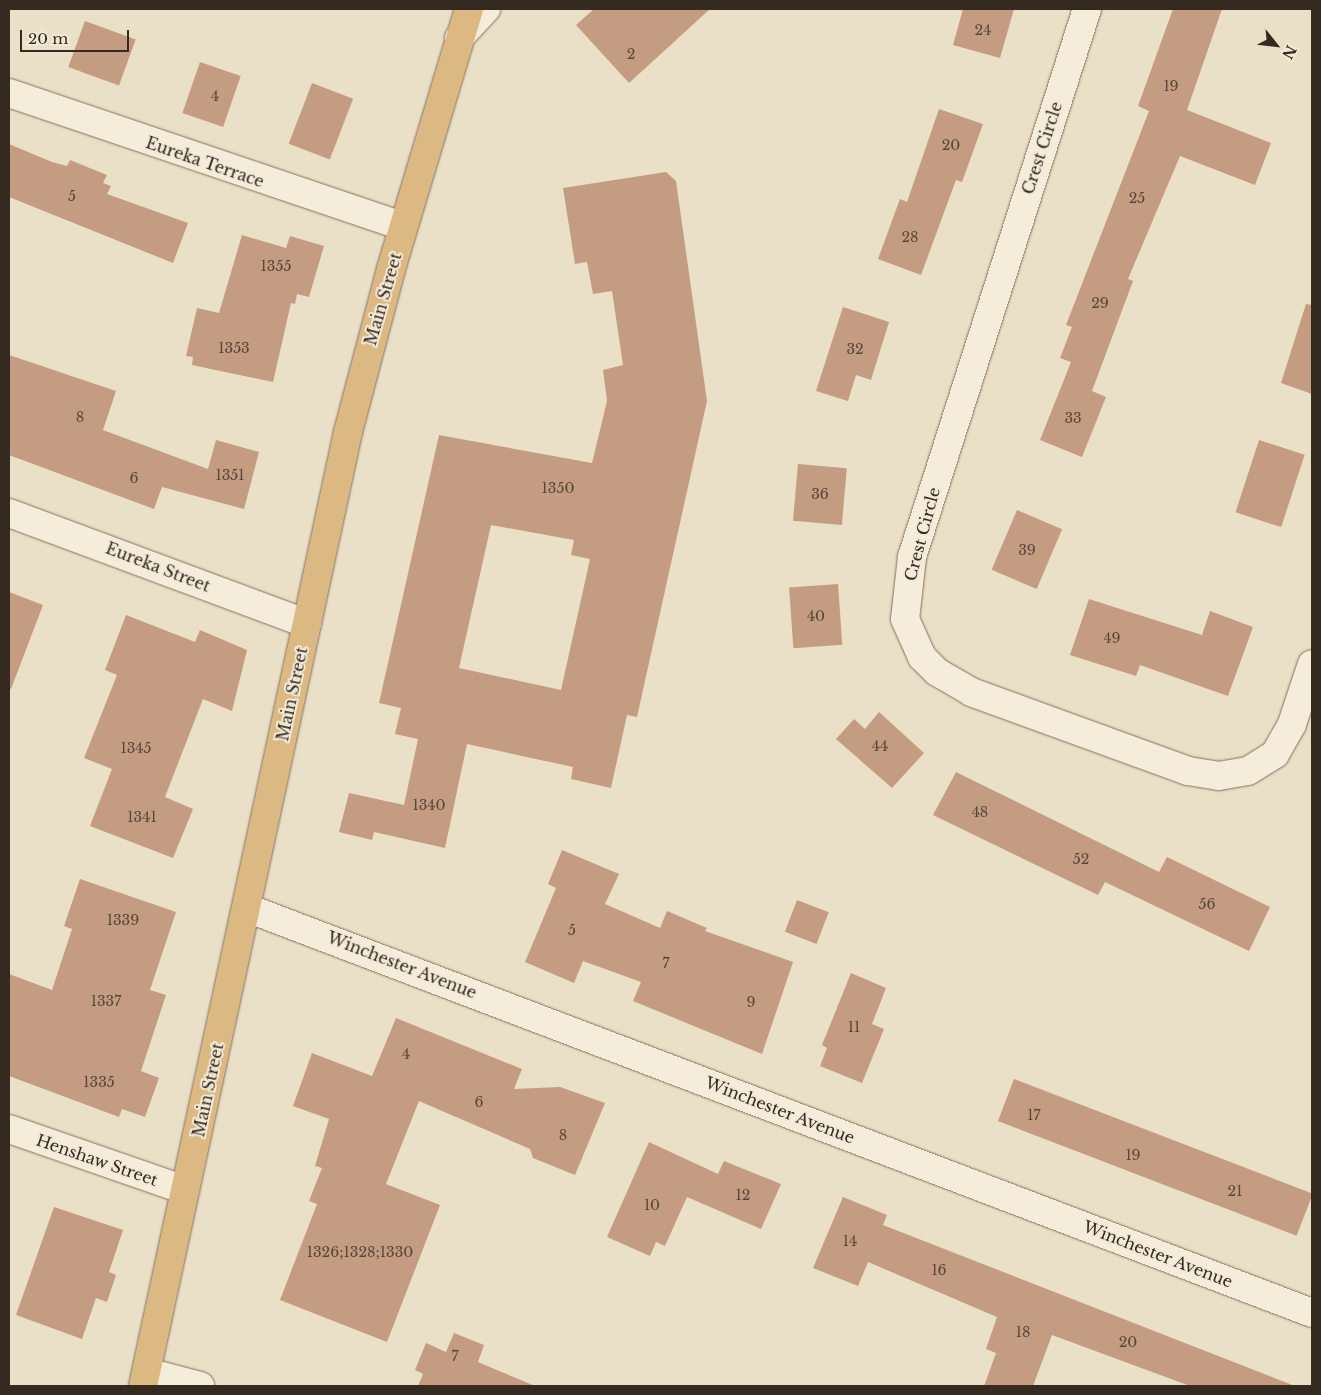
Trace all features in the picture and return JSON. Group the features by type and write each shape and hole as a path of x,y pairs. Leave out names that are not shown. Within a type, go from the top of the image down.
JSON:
{"highway":[{"name":"Main Street","path":"145,1379 361,377 403,226 469,9"}],"street":[{"path":"459,38 486,9"},
{"name":"Crest Circle","path":"1087,9 912,557 905,599 908,625 922,657 936,672 971,692 1188,771 1219,776 1248,771 1275,754 1292,724 1312,664"},
{"name":"Eureka Terrace","path":"9,93 403,226"},
{"name":"Eureka Street","path":"9,513 307,624"},
{"name":"Winchester Avenue","path":"247,908 1312,1313"},
{"name":"Henshaw Street","path":"9,1129 185,1190"},
{"path":"145,1379 200,1386"}],"building":[{"path":"594,9 710,9 629,83 576,25"},
{"path":"963,9 1014,9 1000,58 953,45"},
{"path":"1173,9 1222,9 1187,110 1271,143 1255,185 1180,156 1128,279 1133,281 1092,391 1106,397 1082,457 1040,440 1071,362 1060,358 1072,327 1066,325 1149,111 1138,106"},
{"path":"85,21 136,39 119,86 68,67"},
{"path":"200,62 241,76 223,127 182,113"},
{"path":"312,83 353,99 330,159 289,144"},
{"path":"939,109 983,124 962,182 956,180 921,275 878,259 900,199 907,202"},
{"path":"9,144 52,162 67,166 70,160 107,175 103,183 111,186 107,194 188,223 173,263 9,197"},
{"path":"666,172 676,181 707,401 637,717 627,715 611,788 571,779 573,767 467,744 445,848 374,832 372,840 339,832 349,793 404,805 418,739 395,734 401,708 379,703 439,435 592,463 607,401 603,370 623,365 612,291 593,294 587,262 575,264 563,188","holes":["491,525 574,540 571,555 590,559 561,690 459,668"]},
{"path":"242,235 286,248 290,236 324,246 309,297 297,294 295,304 291,303 273,382 192,365 193,357 186,356 197,308 219,313"},
{"path":"1306,304 1312,305 1312,394 1281,383"},
{"path":"843,307 889,322 871,380 856,375 848,401 816,391"},
{"path":"9,355 116,391 103,430 208,469 216,440 259,452 244,509 162,487 154,509 9,455"},
{"path":"1259,440 1305,455 1281,527 1236,512"},
{"path":"798,464 847,468 842,525 793,521"},
{"path":"1017,510 1062,529 1037,589 992,570"},
{"path":"838,584 842,645 793,648 789,587"},
{"path":"9,592 43,605 11,689 9,688"},
{"path":"1089,599 1202,635 1210,611 1253,627 1228,696 1140,665 1136,676 1070,655"},
{"path":"126,615 195,642 200,630 247,650 232,711 203,699 165,797 193,809 173,858 90,826 112,769 84,758 117,675 105,670"},
{"path":"879,712 924,753 892,788 836,739 854,719 865,729"},
{"path":"956,772 1159,872 1167,857 1270,907 1249,951 1105,882 1098,895 933,815"},
{"path":"562,850 619,874 605,904 660,928 667,911 707,928 705,931 793,962 762,1054 633,1001 641,982 583,961 574,983 525,962 556,888 548,884"},
{"path":"80,879 176,912 150,990 166,995 141,1071 159,1078 145,1117 122,1109 119,1117 9,1076 9,974 52,990 72,929 64,926"},
{"path":"797,900 829,912 817,944 785,932"},
{"path":"851,973 886,988 872,1024 884,1029 862,1083 820,1066 827,1048 822,1045"},
{"path":"396,1018 522,1069 514,1089 560,1087 605,1103 575,1175 533,1158 530,1149 419,1101 386,1184 440,1205 387,1342 280,1300 317,1204 309,1201 322,1168 315,1166 329,1119 293,1106 312,1053 372,1076"},
{"path":"1014,1079 1312,1193 1297,1236 998,1121"},
{"path":"649,1142 718,1174 724,1161 781,1184 761,1229 687,1197 665,1246 656,1242 650,1256 607,1237"},
{"path":"843,1197 887,1215 883,1225 1295,1386 1190,1386 1052,1335 1033,1386 984,1386 996,1353 986,1349 997,1317 868,1262 858,1286 813,1268"},
{"path":"54,1207 123,1230 109,1272 116,1275 107,1302 96,1298 82,1339 16,1315"},
{"path":"454,1333 484,1345 478,1362 535,1386 418,1386 423,1374 415,1370 426,1343 446,1352"}]}
